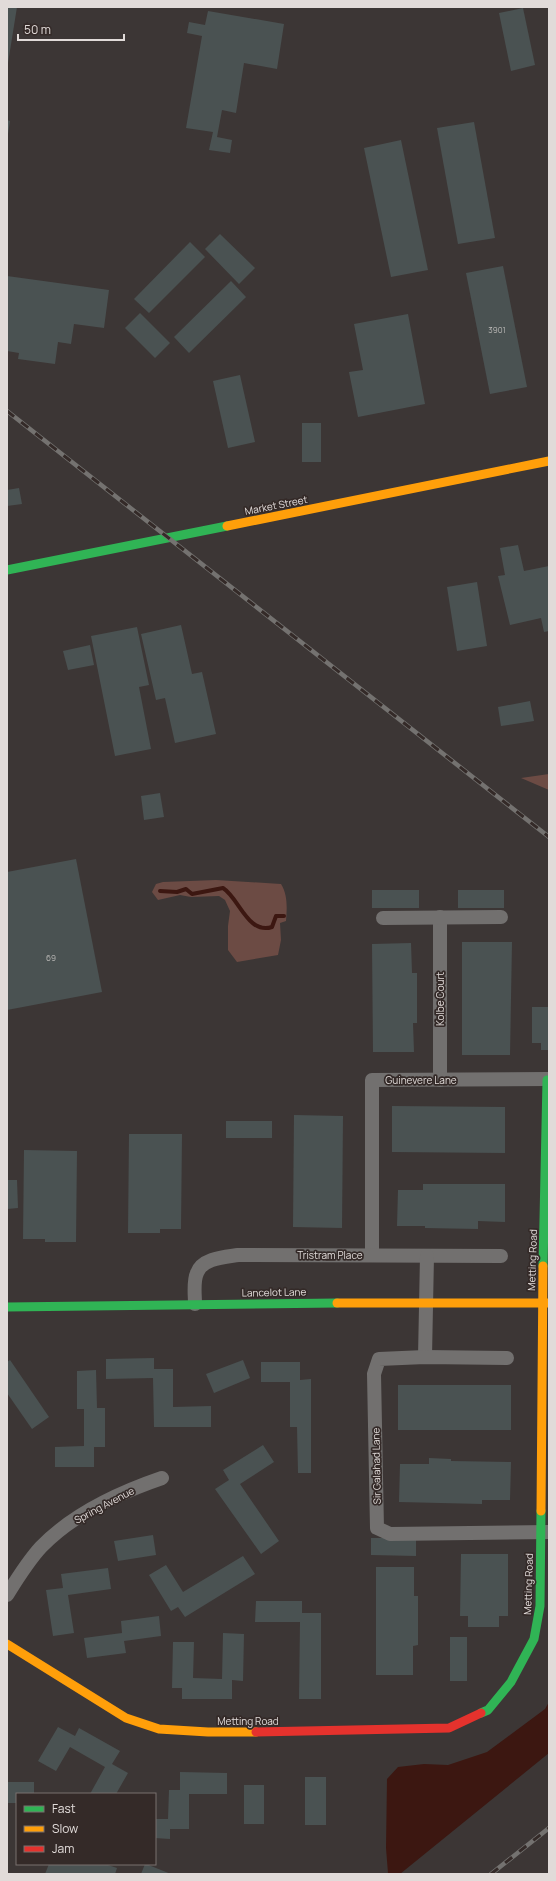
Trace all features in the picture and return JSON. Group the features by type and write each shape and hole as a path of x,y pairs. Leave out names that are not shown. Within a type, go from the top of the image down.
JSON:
{"street":[{"name":"Market Street","path":"7,570 549,461"},
{"name":"Kolbe Court","path":"440,917 440,1080"},
{"path":"383,918 501,917"},
{"name":"Guinevere Lane","path":"372,1255 372,1080 548,1080"},
{"name":"Metting Road","path":"7,1644 115,1713 139,1723 159,1728 208,1732 307,1732 449,1728 488,1710 511,1682 534,1640 540,1606 545,1532 548,1080"},
{"name":"Tristram Place","path":"195,1304 197,1273 204,1263 215,1259 238,1255 502,1256"},
{"path":"425,1357 427,1256"},
{"name":"Lancelot Lane","path":"7,1306 546,1303"},
{"name":"Sir Galahad Lane","path":"507,1358 425,1357 379,1360 374,1374 377,1528 390,1534 545,1532"},
{"name":"Spring Avenue","path":"7,1594 28,1563 52,1536 80,1516 106,1501 162,1478"}],"shaded area":[{"path":"549,774 549,790 521,778"},
{"path":"216,880 281,884 286,897 287,912 286,921 280,923 281,940 278,955 237,962 228,950 228,926 230,911 225,900 219,896 191,897 180,895 158,900 152,892 156,884 163,882"},
{"path":"549,1702 549,1753 400,1874 388,1873 386,1848 387,1779 398,1767 424,1764 448,1765 487,1752 545,1709"}],"building":[{"path":"7,7 17,7 8,63 7,63"},
{"path":"523,8 535,65 511,71 499,13"},
{"path":"208,11 284,24 277,69 244,63 236,113 222,110 217,137 232,140 230,153 209,150 213,132 186,128 202,36 187,33 189,22 205,25"},
{"path":"7,120 10,121 8,134 7,134"},
{"path":"474,122 495,238 458,244 437,128"},
{"path":"401,140 428,270 391,277 364,148"},
{"path":"220,234 255,268 239,284 205,249"},
{"path":"190,242 205,257 149,313 134,299"},
{"path":"503,266 527,387 490,394 466,273"},
{"path":"7,276 109,290 104,328 74,324 71,344 58,342 55,364 18,359 19,353 7,351"},
{"path":"231,281 246,297 189,353 174,337"},
{"path":"140,313 170,343 155,358 125,328"},
{"path":"408,314 425,404 358,417 349,372 363,370 354,324"},
{"path":"240,375 255,442 228,448 213,381"},
{"path":"302,423 321,423 321,462 302,462"},
{"path":"19,488 22,504 7,506 7,490"},
{"path":"518,545 524,571 549,566 549,631 544,632 541,618 510,625 498,576 505,575 500,548"},
{"path":"477,582 487,646 457,651 447,587"},
{"path":"181,625 192,674 202,672 216,734 175,743 165,698 156,700 141,634"},
{"path":"137,627 149,685 139,687 151,749 115,756 91,636"},
{"path":"90,645 94,665 68,670 63,651"},
{"path":"530,701 534,721 501,726 498,707"},
{"path":"160,793 164,817 144,820 141,796"},
{"path":"76,859 102,992 7,1010 7,872"},
{"path":"372,890 419,890 419,908 372,908"},
{"path":"458,890 504,890 504,908 458,908"},
{"path":"462,942 512,942 510,1055 462,1055"},
{"path":"411,943 412,973 417,973 417,1023 413,1023 414,1052 373,1052 372,944"},
{"path":"532,1007 549,1007 549,1050 541,1050 541,1043 532,1043"},
{"path":"392,1106 505,1107 505,1153 392,1152"},
{"path":"294,1115 343,1116 342,1228 293,1227"},
{"path":"226,1121 272,1121 272,1138 226,1138"},
{"path":"129,1134 182,1134 181,1229 160,1229 160,1233 128,1233"},
{"path":"24,1150 77,1151 76,1242 45,1242 45,1239 23,1239"},
{"path":"7,1180 17,1180 18,1208 7,1209"},
{"path":"423,1184 505,1184 505,1222 478,1221 478,1229 397,1226 398,1190 423,1190"},
{"path":"154,1358 154,1369 173,1369 173,1407 211,1406 211,1427 154,1427 153,1378 106,1379 106,1359"},
{"path":"10,1360 49,1417 32,1429 7,1393 7,1362"},
{"path":"243,1360 250,1378 214,1393 206,1374"},
{"path":"261,1362 300,1362 300,1380 311,1379 311,1473 298,1473 297,1427 290,1427 290,1382 261,1382"},
{"path":"96,1370 97,1408 105,1408 105,1447 94,1447 94,1467 55,1467 55,1447 84,1446 84,1409 77,1409 77,1371"},
{"path":"398,1385 511,1385 511,1430 398,1430"},
{"path":"263,1445 274,1462 240,1484 279,1541 261,1554 215,1489 229,1480 223,1470"},
{"path":"429,1458 451,1459 451,1461 511,1462 510,1500 482,1500 482,1504 399,1502 400,1464 429,1464"},
{"path":"153,1535 156,1555 118,1561 114,1541"},
{"path":"371,1538 416,1538 416,1556 371,1555"},
{"path":"461,1554 508,1554 508,1616 499,1616 499,1627 468,1627 468,1616 460,1616"},
{"path":"243,1556 255,1574 185,1617 178,1607 171,1611 149,1575 166,1565 183,1592"},
{"path":"376,1567 414,1567 414,1596 418,1596 418,1645 413,1646 413,1675 376,1675"},
{"path":"108,1568 111,1589 68,1595 74,1633 53,1636 46,1590 63,1588 61,1574"},
{"path":"256,1601 302,1601 302,1613 321,1613 321,1699 299,1699 300,1622 255,1622"},
{"path":"159,1616 161,1636 124,1641 126,1653 87,1658 84,1638 122,1633 121,1621"},
{"path":"223,1633 244,1634 243,1681 232,1680 232,1699 182,1699 182,1688 172,1688 173,1642 194,1642 193,1678 222,1679"},
{"path":"450,1637 467,1637 467,1681 450,1681"},
{"path":"58,1727 75,1736 79,1728 120,1751 112,1764 128,1773 117,1793 91,1793 105,1767 70,1747 56,1771 38,1761"},
{"path":"180,1772 227,1773 227,1794 189,1794 189,1829 170,1829 170,1839 156,1838 156,1819 168,1819 169,1790 180,1790"},
{"path":"305,1777 326,1777 326,1825 305,1825"},
{"path":"7,1782 34,1782 34,1793 16,1793 16,1803 7,1803"},
{"path":"244,1785 264,1785 264,1824 244,1824"},
{"path":"49,1865 108,1865 117,1868 115,1874 45,1874"},
{"path":"145,1865 148,1865 171,1874 141,1874"}],"waterway":[{"path":"160,891 177,892 186,889 192,894 223,888 234,899 250,921 256,926 264,928 272,927 276,916 284,916"}],"railway":[{"path":"7,411 549,837"},
{"path":"491,1874 549,1828"}],"traffic: fast":[{"path":"7,570 227,526"},
{"path":"543,1266 547,1080"},
{"path":"7,1307 337,1303"},
{"path":"481,1713 488,1710 511,1682 534,1639 540,1606 541,1511"}],"traffic: slow":[{"path":"227,526 549,461"},
{"path":"541,1511 543,1266"},
{"path":"337,1303 549,1303"},
{"path":"7,1644 126,1718 159,1729 208,1732 256,1732"}],"traffic: jam":[{"path":"256,1732 449,1728 481,1713"}]}
